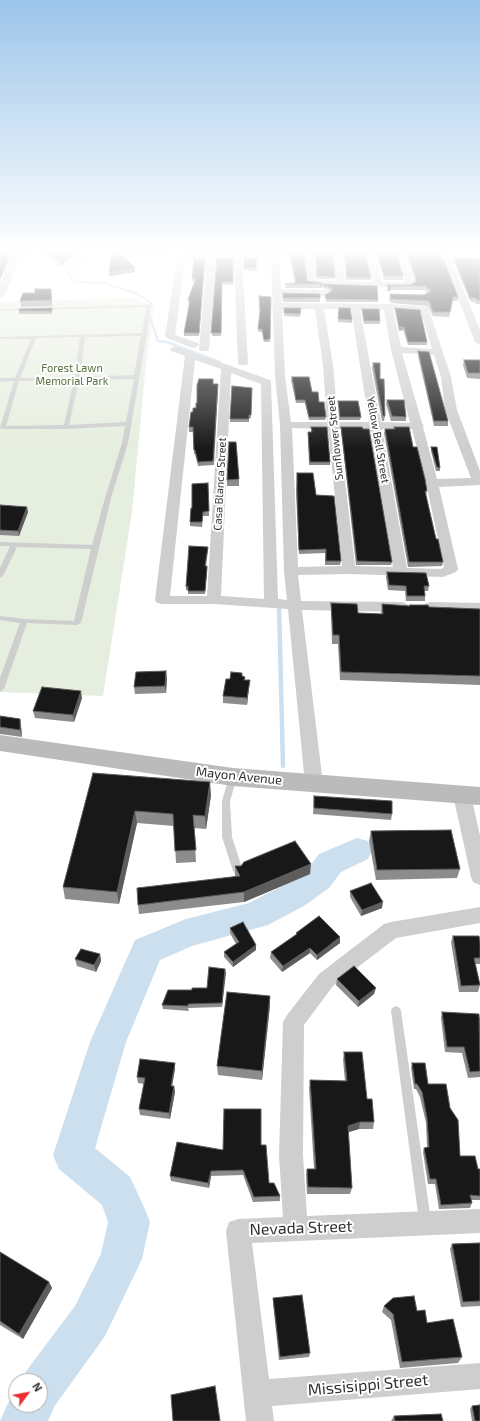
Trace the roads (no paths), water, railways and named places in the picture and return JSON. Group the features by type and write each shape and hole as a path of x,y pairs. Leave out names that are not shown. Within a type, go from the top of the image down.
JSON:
{"main road":[{"name":"Mayon Avenue","path":"0,743 233,777 471,796"}],"street":[{"path":"173,316 170,336 280,376"},
{"path":"204,349 207,316"},
{"path":"241,316 243,363"},
{"path":"277,316 280,376 286,425 291,571 314,784"},
{"name":"Sunflower Street","path":"321,316 328,365 332,426 349,570"},
{"name":"Yellow Bell Street","path":"357,316 402,572"},
{"path":"291,571 349,570 443,573 450,569 432,483 418,426 396,350 390,316"},
{"path":"427,316 449,391 451,410 478,482 432,483"},
{"path":"470,316 480,342"},
{"path":"175,349 266,382 271,603"},
{"path":"396,350 437,352"},
{"path":"190,355 162,600 214,600 295,605 480,608"},
{"name":"Casa Blanca Street","path":"214,600 226,368"},
{"path":"286,425 418,426"},
{"path":"471,796 480,876"},
{"path":"297,1229 293,1199 291,1155 294,1022 326,980 391,930 480,915"},
{"name":"Nevada Street","path":"256,1394 238,1231 480,1221"},
{"name":"Missisippi Street","path":"256,1394 480,1376"},
{"path":"256,1394 260,1421"}],"lane":[{"path":"0,618 24,621 77,623 95,546 125,443 148,316"},
{"path":"0,338 145,334"},
{"path":"66,427 77,378 83,336"},
{"path":"34,337 3,416 3,428 129,424"},
{"path":"0,380 136,377"},
{"path":"0,544 95,546"},
{"path":"0,576 14,545"},
{"path":"0,688 24,621"},
{"path":"233,777 226,801 227,837 238,871"},
{"path":"396,1011 425,1223"}],"waterway":[{"path":"150,316 158,341 167,342 220,362"},
{"path":"279,604 283,766"},
{"path":"48,1379 90,1321 121,1259 129,1222 116,1191 73,1155 108,1042 147,950 186,933 256,915 293,896 318,879 330,863 357,850"},
{"path":"23,1421 28,1413"}],"park label":[{"name":"Forest Lawn Memorial Park","path":"72,374"}]}
